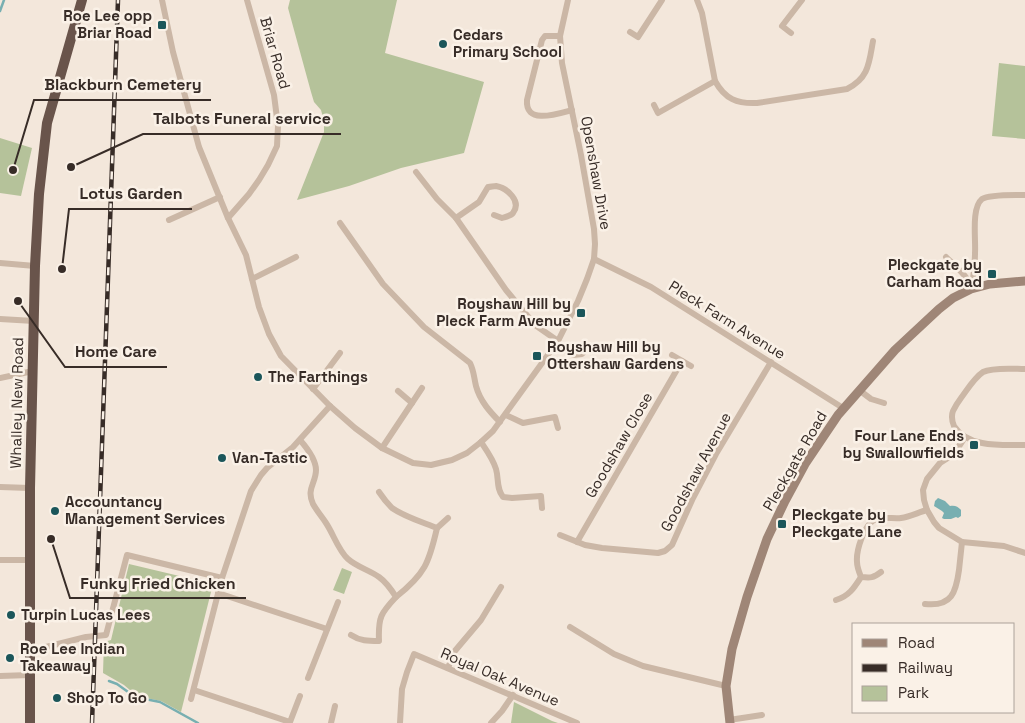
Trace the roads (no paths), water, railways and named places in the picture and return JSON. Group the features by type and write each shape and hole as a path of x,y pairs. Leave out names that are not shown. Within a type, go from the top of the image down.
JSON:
{"highway":[{"name":"Whalley New Road","path":"30,723 30,488 35,266 39,194 47,123 82,0"}],"main road":[{"name":"Pleckgate Road","path":"730,721 726,686 732,649 767,539 805,464 838,414 896,350 953,298 972,289 990,284 1025,280"}],"street":[{"name":"Openshaw Drive","path":"162,0 173,52 199,146 228,218 246,255 259,306 269,334 281,356 330,406 382,448 413,463 431,465 452,460 466,452 493,431 506,415 557,342 581,294 594,259 594,229 562,63 560,36 568,0"},
{"name":"Briar Road","path":"228,218 259,180 277,146 278,126 274,95 246,0"},
{"path":"630,32 638,37 662,0"},
{"path":"698,0 715,82 720,91 731,99 745,103 757,103 847,89 858,82 867,70 873,41"},
{"path":"791,33 782,26 802,0"},
{"path":"560,36 545,36 542,40 527,100 527,107 530,113 541,116 572,110"},
{"path":"654,105 658,113 715,82"},
{"path":"416,172 437,200 456,218 506,290 535,325 574,355 582,354 586,350"},
{"path":"456,218 479,202 488,187 495,186 511,194 516,206 513,213 508,216 502,218 494,215"},
{"path":"972,289 975,253 975,216 978,204 981,200 988,197 1025,195"},
{"path":"169,220 220,197"},
{"path":"340,223 383,284 424,326 470,363 474,370 476,386 482,401 500,422"},
{"path":"252,278 296,257"},
{"path":"946,258 964,274 972,289"},
{"name":"Pleck Farm Avenue","path":"594,259 651,287 843,408"},
{"path":"0,264 35,266"},
{"path":"0,319 34,320"},
{"path":"313,389 340,353"},
{"path":"672,355 691,366"},
{"name":"Goodshaw Close","path":"577,542 682,361"},
{"name":"Goodshaw Avenue","path":"560,535 585,545 658,553 672,545 693,498 716,454 771,362"},
{"path":"1025,369 996,369 984,372 974,380 952,413 952,422 956,429 965,437 984,443 1025,444"},
{"path":"0,378 33,371"},
{"path":"382,448 422,388"},
{"path":"859,390 871,398 884,403"},
{"path":"398,391 412,402"},
{"path":"191,699 222,578 251,491 260,475 293,447 330,406"},
{"path":"506,415 524,423 555,417 558,428"},
{"path":"965,437 954,454 940,463 928,479 923,490 927,510 939,528 962,542 1004,546 1025,553"},
{"path":"300,440 310,451 315,462 316,471 310,494 313,503 343,554 379,577 389,586 396,597"},
{"path":"481,442 493,461 499,492 503,497 541,496 542,508"},
{"path":"0,487 30,488"},
{"path":"379,492 393,508 437,528"},
{"path":"861,577 857,560 859,545 869,525 874,520 902,518 927,510"},
{"path":"350,635 361,640 379,641 381,616 396,597 418,578 426,566 432,551 437,528 448,518"},
{"path":"925,604 935,605 949,599 954,593 957,585 962,542"},
{"path":"30,650 86,637 106,635 127,555 222,578"},
{"path":"0,560 30,560"},
{"path":"861,577 873,577 881,572"},
{"path":"836,600 848,594 861,577"},
{"path":"448,668 454,652 481,620 501,587"},
{"path":"218,593 328,629"},
{"path":"308,678 338,602"},
{"path":"570,628 632,663 726,686"},
{"name":"Royal Oak Avenue","path":"400,723 402,689 414,654 577,723"},
{"path":"0,676 30,675"},
{"path":"194,690 290,722 300,696"},
{"path":"491,723 513,695"},
{"path":"331,723 335,706"},
{"path":"264,723 267,714"},
{"path":"730,721 762,715"}],"water":[{"path":"938,498 950,506 959,508 961,516 951,519 942,518 944,513 934,506"}],"waterway":[{"path":"0,11 4,0"},
{"path":"109,681 117,684 135,697 160,702 198,723"}],"railway":[{"path":"92,723 118,0"}],"place":[{"name":"Roe Lee opp Briar Road","path":"162,25"},
{"name":"Cedars Primary School","path":"443,44"},
{"name":"Talbots Funeral service","path":"71,167"},
{"name":"Blackburn Cemetery","path":"13,170"},
{"name":"Lotus Garden","path":"62,269"},
{"name":"Pleckgate by Carham Road","path":"992,274"},
{"name":"Home Care","path":"18,301"},
{"name":"Royshaw Hill by Pleck Farm Avenue","path":"581,313"},
{"name":"Royshaw Hill by Ottershaw Gardens","path":"537,356"},
{"name":"The Farthings","path":"258,377"},
{"name":"Four Lane Ends by Swallowfields","path":"974,445"},
{"name":"Van-Tastic","path":"222,458"},
{"name":"Accountancy Management Services","path":"55,511"},
{"name":"Pleckgate by Pleckgate Lane","path":"782,524"},
{"name":"Funky Fried Chicken","path":"51,539"},
{"name":"Turpin Lucas Lees","path":"11,615"},
{"name":"Roe Lee Indian Takeaway","path":"10,658"},
{"name":"Shop To Go","path":"57,698"}]}
